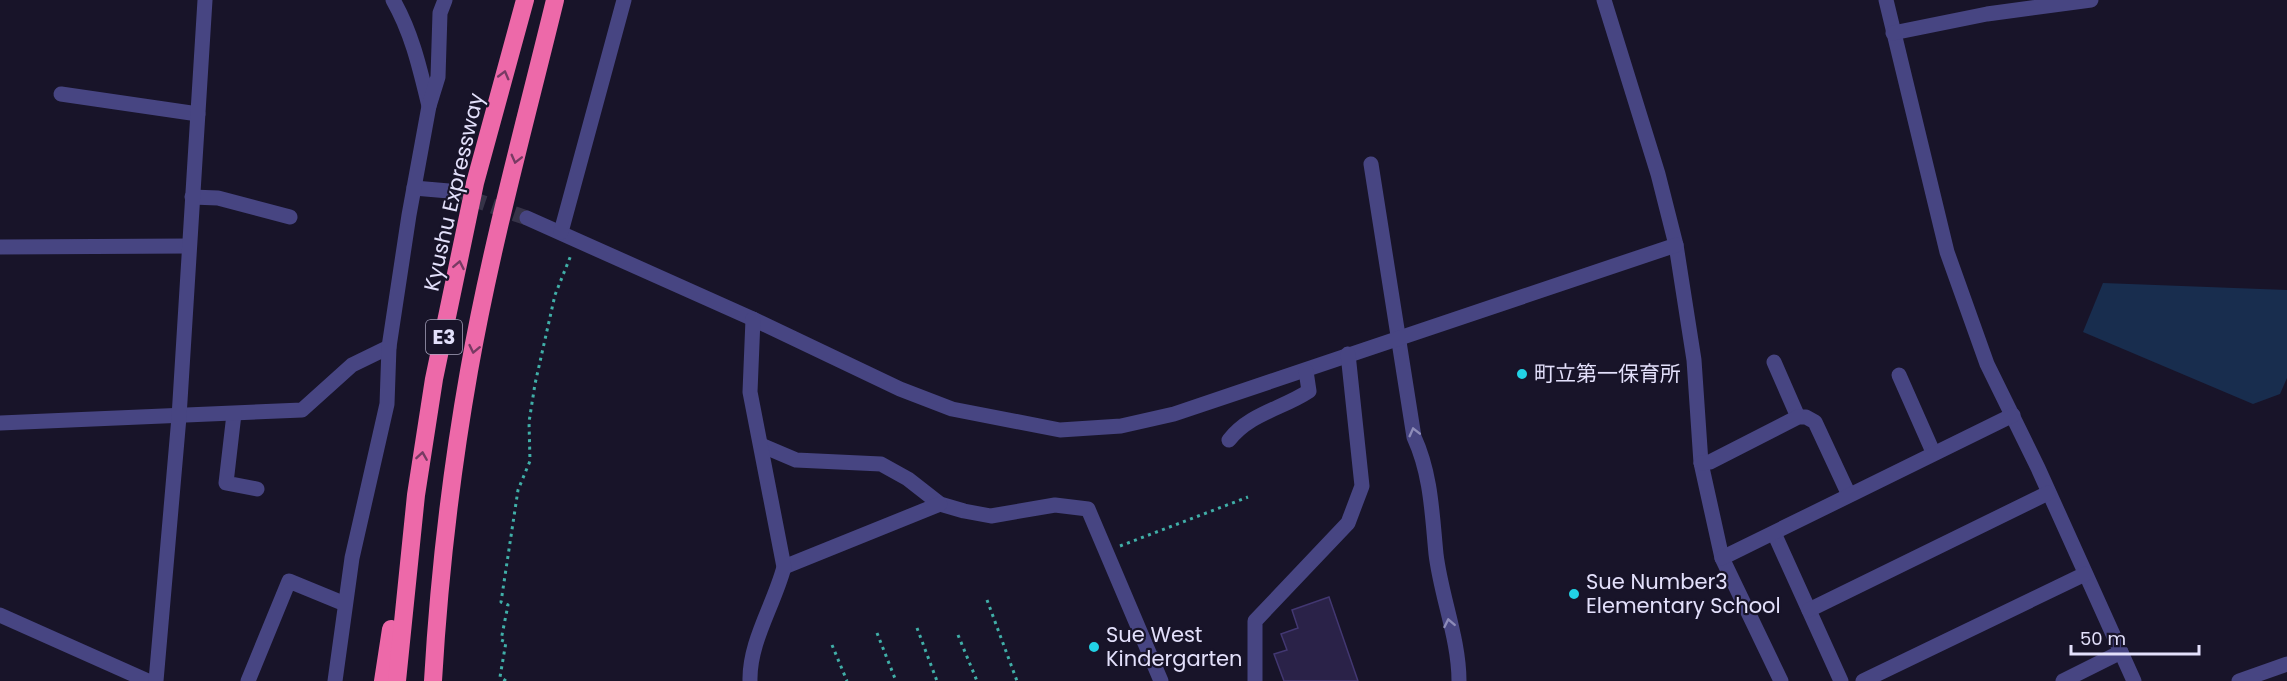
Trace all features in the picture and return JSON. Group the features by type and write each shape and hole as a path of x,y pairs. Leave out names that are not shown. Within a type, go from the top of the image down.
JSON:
{"highway":[{"name":"Kyushu Expressway","path":"397,681 416,495 434,379 474,183 525,0"},
{"name":"E3","path":"433,681 437,612 456,449 470,368 506,198 555,0"},
{"path":"442,681 456,449"},
{"path":"383,681 416,495"}],"street":[{"path":"156,681 179,417 205,0"},
{"path":"393,0 402,16 417,58 429,106"},
{"path":"561,232 624,0"},
{"path":"1604,0 1658,174 1676,245 1694,360 1701,463 1722,558 1781,681"},
{"path":"1886,0 1947,252 1987,364 2013,415 2133,678"},
{"path":"1893,33 1987,14 2091,0"},
{"path":"335,681 352,558 387,404 389,347 414,188 429,106 438,77 440,4"},
{"path":"61,94 198,114"},
{"path":"1371,164 1397,338 1414,436 1424,458 1428,480 1435,524 1436,554 1459,681"},
{"path":"414,188 449,191"},
{"path":"192,197 218,198 290,217"},
{"path":"527,218 753,319 900,389 952,409 1060,430 1121,426 1174,414 1676,245"},
{"path":"0,247 189,246"},
{"path":"750,681 750,666 754,649 777,594 783,567 768,496 763,446 750,392 753,319"},
{"path":"0,423 302,410 352,365 389,347"},
{"path":"1255,681 1255,621 1348,523 1357,505 1362,486 1348,354"},
{"path":"1774,362 1798,417"},
{"path":"1228,440 1240,425 1293,402 1309,391 1306,371"},
{"path":"1899,375 1933,452"},
{"path":"234,414 226,483 257,489"},
{"path":"1722,558 1933,452 2013,415"},
{"path":"1701,463 1710,462 1798,417 1806,417 1815,422 1848,495"},
{"path":"763,446 796,460 838,464 862,461 881,464 908,479 940,504 991,516 1054,505 1079,506 1088,509 1095,519 1161,681"},
{"path":"1809,610 2048,493"},
{"path":"783,567 940,504"},
{"path":"1773,533 1841,681"},
{"path":"1863,681 2085,574"},
{"path":"248,681 289,580 345,604"},
{"path":"0,615 148,681"},
{"path":"2063,681 2121,652"},
{"path":"2239,681 2287,664"}],"path":[{"path":"506,681 500,677 506,642 501,640 508,605 501,602 512,524 518,490 530,461 529,422 555,295 578,239"},
{"path":"1107,551 1248,497"},
{"path":"987,600 1017,681"},
{"path":"917,628 937,681"},
{"path":"877,633 896,681"},
{"path":"958,635 977,681"},
{"path":"832,645 847,681"}],"water":[{"path":"2103,283 2287,290 2287,378 2280,394 2253,404 2083,332"}],"building":[{"path":"1329,597 1358,681 1284,681 1274,654 1287,650 1281,634 1298,628 1292,610"}],"tunnel":[{"path":"449,191 527,218"}],"place":[{"name":"町立第一保育所","path":"1522,374"},
{"name":"Sue Number3 Elementary School","path":"1574,594"},
{"name":"Sue West Kindergarten","path":"1094,647"}]}
